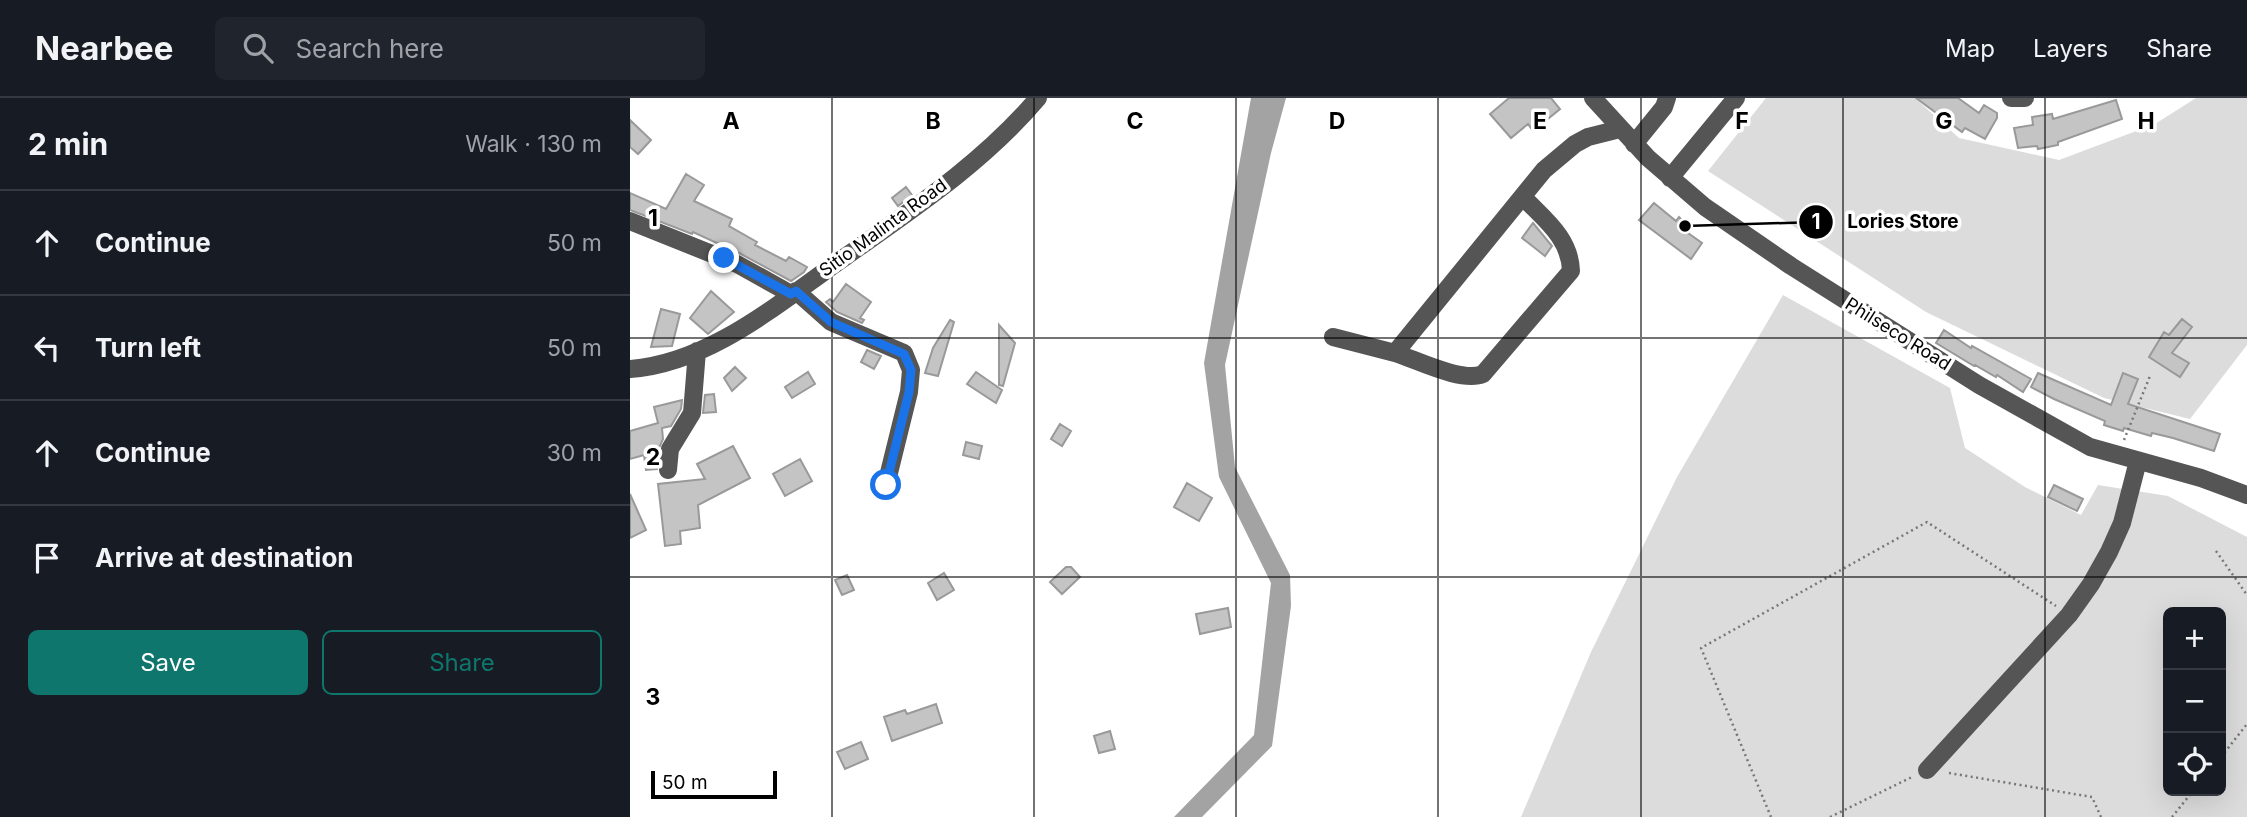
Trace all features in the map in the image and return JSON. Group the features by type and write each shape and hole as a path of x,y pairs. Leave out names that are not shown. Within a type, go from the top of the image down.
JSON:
{"street":[{"name":"Sitio Malinta Road","path":"632,373 696,351 732,334 904,215 975,161 1022,117 1038,98"},
{"name":"Philseco Road","path":"1593,98 1634,144 1704,207 1748,238 1979,385 2090,447 2201,478 2247,495"},
{"path":"1634,144 1664,107 1667,98"},
{"path":"1670,178 1736,98"},
{"path":"2011,98 2025,98"},
{"path":"1395,353 1544,170 1568,149 1588,137 1620,130"},
{"path":"1334,337 1395,353 1461,376 1474,378 1483,374 1571,271 1570,255 1563,240 1523,197"},
{"path":"630,220 724,258 794,292 831,322 904,354 909,362 909,392 886,485"},
{"path":"668,470 670,449 692,413 696,351"},
{"path":"1927,770 2069,615 2091,584 2122,523 2138,461"}],"path":[{"path":"2117,456 2150,376"},
{"path":"1771,817 1701,648 1927,522 2069,615"},
{"path":"2216,551 2247,595"},
{"path":"2226,751 2247,724"},
{"path":"1830,817 1927,770 2092,797 2101,817"},
{"path":"2172,817 2189,796"}],"shaded area":[{"path":"1251,98 1286,98 1271,153 1225,365 1235,467 1290,575 1291,606 1272,746 1202,817 1174,817 1254,735 1271,583 1219,477 1204,363"},
{"path":"1766,98 1915,98 1959,138 2059,160 2155,124 2196,98 2247,98 2247,345 2190,419 2104,398 1926,312 1708,171"},
{"path":"1783,295 1950,388 1965,448 2025,487 2081,515 2098,485 2168,496 2247,537 2247,817 1521,817 1591,652 1677,477"}],"building":[{"path":"1509,98 1551,98 1560,109 1533,131 1528,124 1511,138 1490,114"},
{"path":"1916,98 1958,98 1979,113 1984,105 1997,113 1997,118 1985,139 1965,128 1962,132"},
{"path":"2116,100 2122,119 2058,142 2058,145 2038,149 2037,146 2018,148 2014,128 2033,125 2032,117 2052,114 2053,119"},
{"path":"630,120 651,140 638,154 630,147"},
{"path":"686,174 704,185 694,201 732,219 729,226 757,242 755,245 786,261 789,257 807,267 804,272 791,281 693,232 692,234 630,210 630,193 666,209"},
{"path":"906,187 912,195 898,206 892,198"},
{"path":"1654,203 1676,221 1679,217 1691,229 1688,233 1702,243 1691,259 1639,220"},
{"path":"1533,223 1552,246 1545,256 1522,238"},
{"path":"846,284 871,302 860,318 864,320 862,323 837,312 826,302 830,299 833,302"},
{"path":"711,291 734,312 708,334 690,318"},
{"path":"661,309 680,314 672,346 651,347"},
{"path":"2182,319 2192,327 2172,353 2189,363 2180,377 2149,357 2164,332 2169,335"},
{"path":"950,320 954,322 938,376 925,373 933,348"},
{"path":"999,325 1015,343 1003,386 999,385"},
{"path":"1944,330 1971,348 1972,346 2031,379 2023,392 1936,343"},
{"path":"867,350 881,356 874,369 861,362"},
{"path":"735,367 746,378 732,391 724,378"},
{"path":"808,372 815,384 792,398 785,387"},
{"path":"976,372 1002,390 996,403 967,384"},
{"path":"2038,373 2111,405 2123,373 2138,379 2128,404 2220,434 2214,451 2152,433 2151,436 2104,425 2105,421 2031,387"},
{"path":"714,394 716,412 703,413 705,395"},
{"path":"682,400 681,409 671,426 662,428 663,439 659,448 657,469 646,470 644,455 630,459 630,431 658,423 654,407"},
{"path":"1060,424 1071,431 1062,446 1051,439"},
{"path":"966,442 982,446 979,459 963,455"},
{"path":"733,446 750,478 698,505 700,528 680,531 681,544 665,546 658,484 705,479 697,464"},
{"path":"800,459 812,481 785,496 773,474"},
{"path":"1187,483 1212,498 1199,521 1174,507"},
{"path":"2054,485 2083,499 2077,511 2048,497"},
{"path":"630,494 646,530 630,538"},
{"path":"1066,567 1071,567 1080,577 1062,594 1050,582"},
{"path":"944,573 954,590 937,600 928,583"},
{"path":"847,575 854,590 842,595 835,580"},
{"path":"1228,608 1231,627 1200,634 1196,614"},
{"path":"936,704 942,723 892,741 884,717 905,710 907,714"},
{"path":"1110,731 1115,749 1099,753 1094,736"},
{"path":"861,742 868,759 845,769 837,752"}],"place":[{"name":"Lories Store","path":"1685,226"}],"route":[{"path":"724,258 753,271 791,294 796,291 831,322 846,330 904,354 911,370 909,392 886,485"}]}
